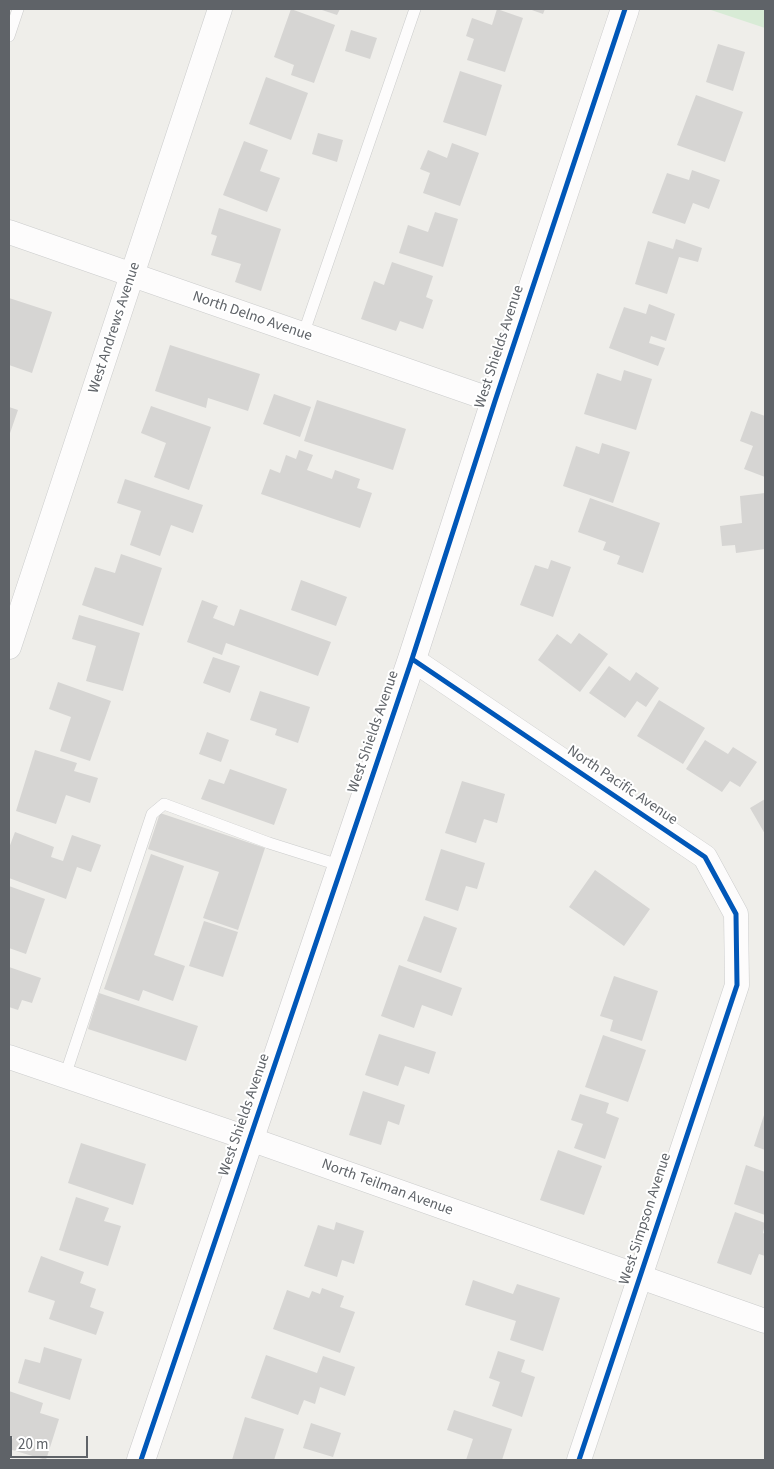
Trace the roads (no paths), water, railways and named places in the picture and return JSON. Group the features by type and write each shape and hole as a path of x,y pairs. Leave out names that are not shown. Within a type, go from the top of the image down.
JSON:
{"main road":[{"name":"West Shields Avenue","path":"141,1460 412,659 625,9"}],"street":[{"name":"West Andrews Avenue","path":"9,647 220,9"},
{"name":"North Delno Avenue","path":"9,232 495,401"},
{"name":"North Pacific Avenue","path":"412,659 705,856 736,914 737,985"},
{"name":"West Simpson Avenue","path":"579,1460 737,985"},
{"name":"North Teilman Avenue","path":"9,1057 250,1139 765,1321"}],"lane":[{"path":"9,36 18,9"},
{"path":"303,335 415,9"},
{"path":"65,1076 152,814 164,804 342,866"}]}
